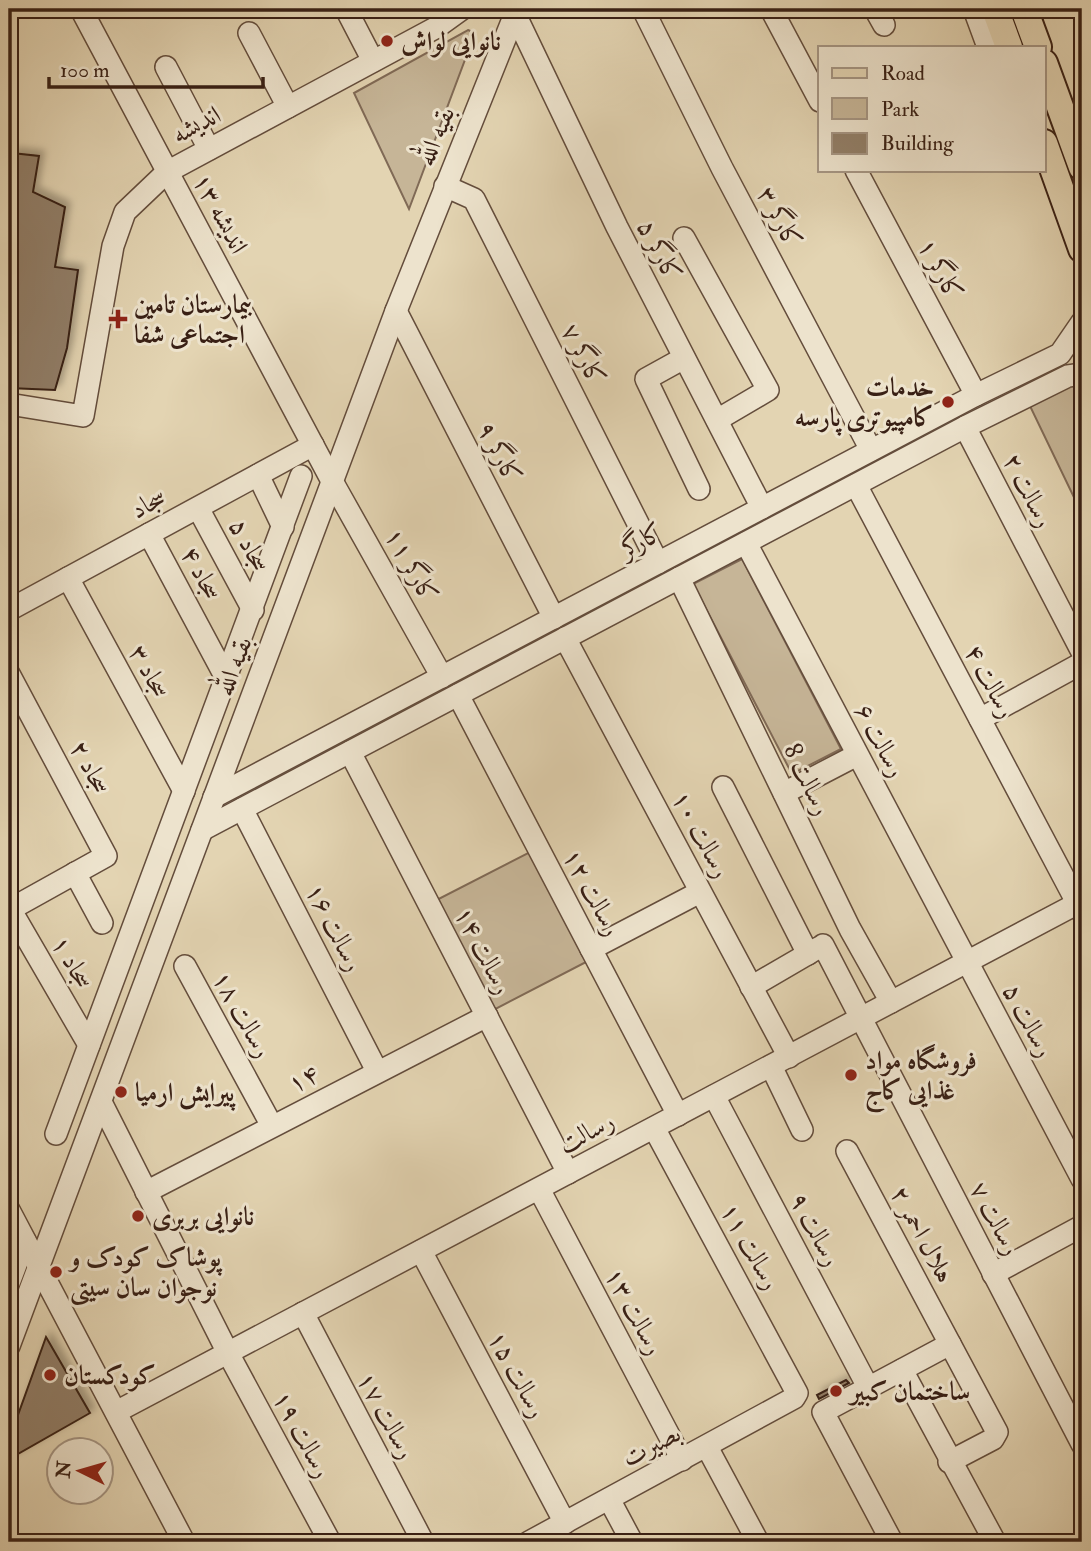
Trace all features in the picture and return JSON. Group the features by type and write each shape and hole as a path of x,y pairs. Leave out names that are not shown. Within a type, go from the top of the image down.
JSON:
{"main road":[{"path":"995,9 1009,46"},
{"path":"1024,9 1038,46"},
{"path":"1046,69 1082,167"},
{"path":"1046,149 1082,249"}],"street":[{"name":"اندیشه ۱۳","path":"80,9 332,481"},
{"path":"346,9 373,61"},
{"name":"اندیشه","path":"9,404 83,416 113,246 125,212 167,172 373,61 442,18 462,9"},
{"name":"کارگر ۳","path":"643,9 722,168 871,450"},
{"path":"771,9 818,97"},
{"path":"974,9 988,46"},
{"name":"بقیه الله","path":"9,1346 332,481 445,186 516,11"},
{"name":"کارگر ۵","path":"516,11 617,228 762,508"},
{"path":"248,33 288,107"},
{"path":"166,67 209,149"},
{"name":"کارگر ۱","path":"857,172 976,395"},
{"name":"کارگر ۷","path":"445,186 474,199 658,563"},
{"path":"684,238 768,390 717,420"},
{"name":"کارگر ۹","path":"397,311 554,618"},
{"name":"کارگر","path":"214,797 806,484 1060,354 1082,322"},
{"path":"1060,354 1075,375"},
{"path":"684,358 646,379 699,489"},
{"name":"کارگر","path":"202,830 965,427 1075,375"},
{"name":"رسالت ۲","path":"965,427 1082,652"},
{"name":"سجاد","path":"9,610 313,445"},
{"path":"258,475 283,527"},
{"name":"بقیه الله","path":"56,1134 301,477"},
{"name":"کارگر ۱۱","path":"332,481 442,677"},
{"path":"806,484 817,505"},
{"name":"رسالت ۴","path":"856,485 1081,906"},
{"name":"سجاد ۵","path":"198,508 253,610"},
{"name":"سجاد ۴","path":"149,534 225,676"},
{"name":"رسالت ۶","path":"746,543 966,963"},
{"name":"سجاد ۳","path":"68,578 184,791"},
{"name":"رسالت 8","path":"679,578 850,929 891,1002"},
{"name":"رسالت ۱۰","path":"565,638 751,987 780,1061 802,1130"},
{"path":"980,719 1082,663"},
{"name":"سجاد ۲","path":"9,674 106,856 9,909"},
{"name":"رسالت ۱۲","path":"458,695 678,1115"},
{"name":"رسالت ۱۴","path":"351,752 568,1173"},
{"path":"784,793 857,755"},
{"name":"رسالت ۷","path":"723,787 815,950 859,1019 1082,1444"},
{"name":"رسالت ۱۶","path":"242,809 377,1071"},
{"path":"75,873 102,922"},
{"path":"591,949 701,892"},
{"name":"رسالت","path":"116,1412 891,1002 1081,906"},
{"name":"سجاد ۱","path":"9,909 89,1045"},
{"path":"751,987 850,929"},
{"name":"رسالت ۵","path":"966,963 1082,1179"},
{"name":"رسالت ۱۸","path":"186,966 272,1126"},
{"name":"۱۴","path":"146,1192 487,1016"},
{"name":"رسالت ۹","path":"714,1096 868,1387"},
{"name":"رسالت ۱۹","path":"101,1102 228,1353 330,1542"},
{"name":"رسالت ۱۱","path":"654,1128 797,1393"},
{"name":"هلال احمر ۲","path":"847,1151 997,1432 993,1440 949,1462"},
{"name":"رسالت ۱۳","path":"539,1189 682,1460"},
{"path":"9,1210 184,1542"},
{"path":"993,1274 1082,1226"},
{"path":"9,1283 25,1241"},
{"name":"رسالت ۱۵","path":"421,1251 565,1523"},
{"name":"رسالت ۱۷","path":"303,1313 423,1542"},
{"path":"892,1542 823,1412 950,1344"},
{"path":"902,1370 949,1462 995,1542"},
{"name":"بصیرت","path":"529,1542 707,1447 797,1393"},
{"path":"707,1447 758,1542"},
{"path":"609,1499 632,1542"}],"green space":[{"path":"468,30 475,33 409,209 354,93"},
{"path":"1070,382 1082,383 1082,514 1029,404"},
{"path":"742,559 841,749 792,774 693,584"},
{"path":"532,851 588,961 480,1017 423,907"}],"building":[{"path":"12,153 39,156 33,192 65,207 55,267 78,270 67,348 55,390 9,388 9,168"},
{"name":"کودکستان","path":"46,1337 90,1413 9,1459 9,1440"},
{"path":"846,1380 849,1383 819,1399 817,1395"}],"place":[{"name":"نانوایی لواش","path":"387,41"},
{"name":"بیمارستان تامین اجتماعی شفا","path":"118,319"},
{"name":"خدمات کامپیوتری پارسه","path":"948,402"},
{"name":"فروشگاه مواد غذایی کاج","path":"851,1075"},
{"name":"پیرایش ارمیا","path":"121,1092"},
{"name":"نانوایی بربری","path":"138,1216"},
{"name":"پوشاک کودک و نوجوان سان سیتی","path":"56,1272"},
{"name":"کودکستان","path":"50,1375"},
{"name":"ساختمان کبیر","path":"836,1391"}]}
